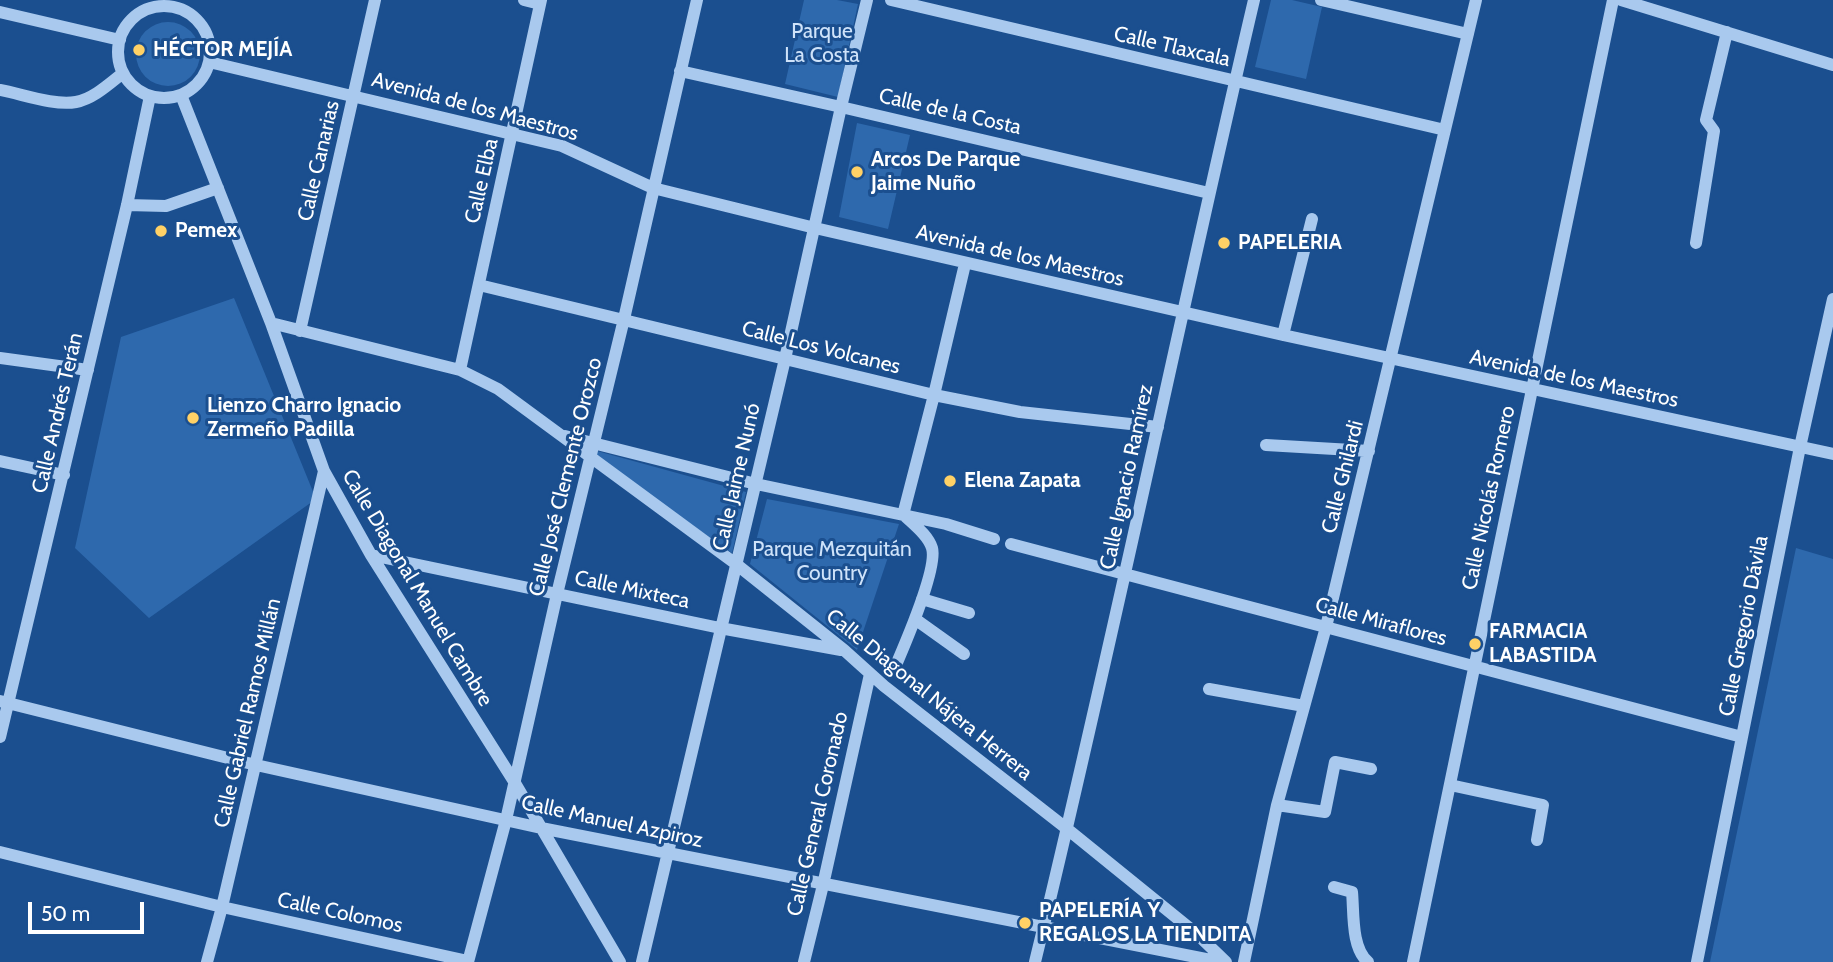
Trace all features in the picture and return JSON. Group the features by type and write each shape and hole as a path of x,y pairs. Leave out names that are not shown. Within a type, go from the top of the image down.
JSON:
{"street":[{"name":"Calle Canarias","path":"300,331 375,0"},
{"path":"524,0 540,2"},
{"name":"Calle José Clemente Orozco","path":"468,962 515,783 697,0"},
{"name":"Calle Jaime Nunó","path":"642,962 867,0"},
{"name":"Calle Tlaxcala","path":"891,0 1445,130"},
{"name":"Calle Ignacio Ramírez","path":"1035,962 1126,574 1209,193 1255,0"},
{"path":"1321,0 1468,34"},
{"name":"Calle Ghilardi","path":"1244,962 1277,805 1326,627 1476,0"},
{"name":"Calle Nicolás Romero","path":"1413,962 1613,0"},
{"path":"1621,0 1833,65"},
{"name":"Calle Elba","path":"460,370 540,2"},
{"path":"164,3 184,5 200,23 209,42 209,62 205,73 191,90 181,95 160,98 150,96 139,91 123,73 119,62 120,40 139,6 164,3"},
{"path":"0,12 120,40"},
{"path":"1696,243 1714,131 1706,120 1727,32"},
{"name":"Avenida de los Maestros","path":"209,62 562,146 653,188 815,229 1390,359 1833,454"},
{"name":"Calle de la Costa","path":"680,71 1209,193"},
{"path":"0,90 58,102 78,102 103,89 123,73"},
{"name":"Calle Diagonal Manuel Cambre","path":"181,95 271,323 324,471 371,555 515,783 620,962"},
{"name":"Calle Andrés Terán","path":"0,737 4,702 64,475 150,96"},
{"path":"127,205 166,206 218,188"},
{"path":"1283,335 1312,219"},
{"path":"903,515 965,264"},
{"name":"Calle Los Volcanes","path":"479,285 934,395 1020,412 1158,427"},
{"name":"Calle Gregorio Dávila","path":"1697,962 1800,447 1833,299"},
{"name":"Calle Diagonal Nájera Herrera","path":"271,323 460,370 498,388 736,564 1198,935 1224,962"},
{"path":"0,358 88,370"},
{"path":"562,435 755,484 946,523 994,539"},
{"path":"1266,445 1369,451"},
{"path":"0,461 64,475"},
{"name":"Calle Gabriel Ramos Millán","path":"207,962 324,471"},
{"path":"894,672 915,619 933,561 933,549 928,539 903,515"},
{"name":"Calle Miraflores","path":"1011,544 1742,737"},
{"name":"Calle Mixteca","path":"371,555 720,628 844,650"},
{"path":"922,599 969,613"},
{"path":"915,619 964,654"},
{"name":"Calle General Coronado","path":"804,962 870,674"},
{"path":"1209,689 1304,705"},
{"name":"Calle Manuel Azpiroz","path":"4,702 256,765 541,828 1224,962"},
{"path":"1277,805 1325,812 1335,762 1371,769"},
{"path":"1450,785 1543,805 1537,840"},
{"name":"Calle Colomos","path":"0,852 222,907 468,962"},
{"path":"1334,887 1352,892 1357,948 1367,962"}],"green space":[{"name":"Parque La Costa","path":"804,0 837,0 858,4 838,97 785,84"},
{"path":"1271,0 1292,0 1322,7 1306,79 1255,67"},
{"path":"168,22 180,24 191,31 198,42 198,66 191,77 180,84 168,86 156,84 145,77 138,66 136,54 138,42 145,31 156,24"},
{"path":"857,123 910,135 888,229 839,217"},
{"name":"Lienzo Charro Ignacio Zermeño Padilla","path":"234,298 316,499 149,618 75,548 121,337"},
{"name":"Parque Mezquitán Country","path":"597,451 746,492 732,553 596,458"},
{"name":"Parque Mezquitán Country","path":"767,499 899,524 857,650 750,564"},
{"path":"1796,548 1833,559 1833,962 1710,962"}],"place":[{"name":"HÉCTOR MEJÍA","path":"139,50"},
{"name":"Arcos De Parque Jaime Nuño","path":"857,172"},
{"name":"Pemex","path":"161,231"},
{"name":"PAPELERIA","path":"1224,243"},
{"name":"Lienzo Charro Ignacio Zermeño Padilla","path":"193,418"},
{"name":"Elena Zapata","path":"950,481"},
{"name":"FARMACIA LABASTIDA","path":"1475,644"},
{"name":"PAPELERÍA Y REGALOS LA TIENDITA","path":"1025,923"}]}
